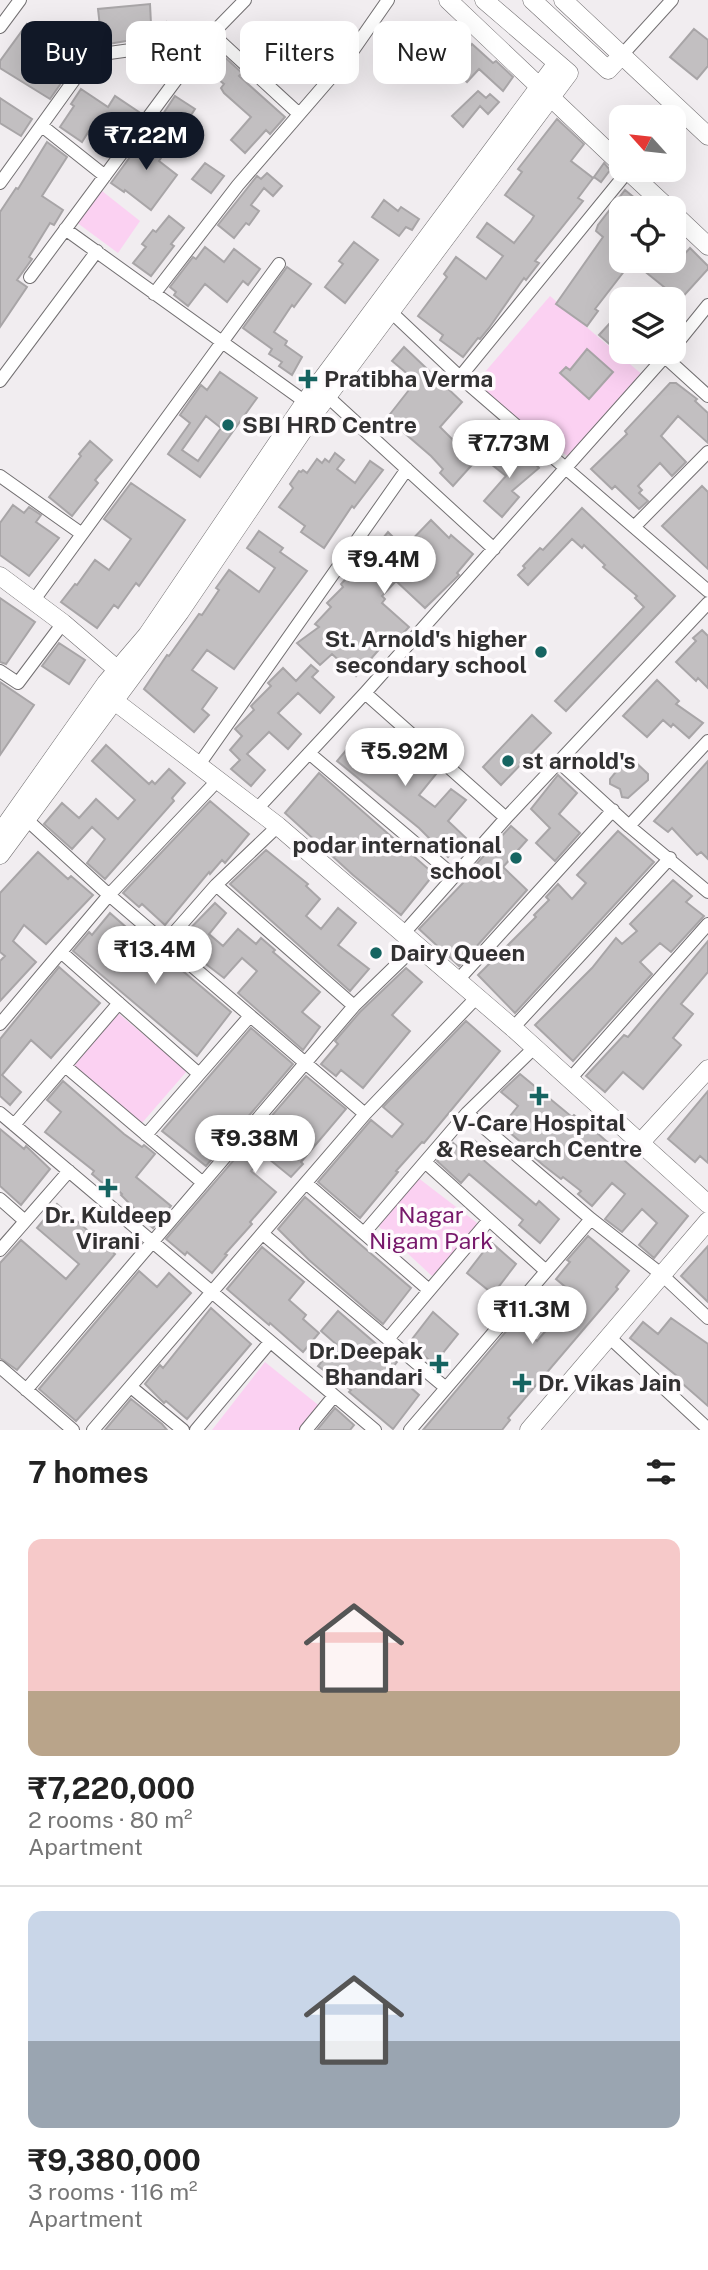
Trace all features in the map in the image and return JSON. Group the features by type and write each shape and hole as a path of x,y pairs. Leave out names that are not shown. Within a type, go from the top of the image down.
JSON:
{"main road":[{"path":"448,0 609,153"},
{"path":"2,828 123,675 180,612 317,402 563,68 484,0"},
{"path":"532,0 608,70 622,55"},
{"path":"562,0 708,136"},
{"path":"317,402 390,311 544,92"},
{"path":"640,182 655,196"},
{"path":"686,225 708,246"},
{"path":"0,576 63,623 123,675"},
{"path":"107,695 278,827 513,1028 708,1204"},
{"path":"0,855 107,695"},
{"path":"641,1142 708,1069"},
{"path":"529,1430 708,1221"}],"street":[{"path":"0,27 20,0"},
{"path":"225,21 245,0"},
{"path":"154,294 238,185 347,59 388,0"},
{"path":"622,55 672,0"},
{"path":"226,47 298,113"},
{"path":"0,183 87,62 95,55 126,51"},
{"path":"30,277 173,84"},
{"path":"42,126 105,176"},
{"path":"460,377 614,182"},
{"path":"65,229 222,343 317,402 407,468 494,549"},
{"path":"0,381 97,251"},
{"path":"34,600 279,264"},
{"path":"686,332 708,305"},
{"path":"390,311 460,377 708,591"},
{"path":"256,810 365,693 658,364"},
{"path":"677,364 708,396"},
{"path":"634,527 708,452"},
{"path":"198,766 407,468"},
{"path":"0,476 82,534"},
{"path":"403,933 506,818 708,603"},
{"path":"0,671 18,683 63,623"},
{"path":"365,693 506,818"},
{"path":"629,826 708,741"},
{"path":"309,753 454,876"},
{"path":"559,762 629,826 708,892"},
{"path":"0,1024 109,895 217,781"},
{"path":"458,980 613,810"},
{"path":"26,819 109,895 366,1114"},
{"path":"165,943 216,885 278,827"},
{"path":"513,1028 670,858"},
{"path":"216,885 354,1006"},
{"path":"570,1079 708,924"},
{"path":"26,1390 354,1006 417,945"},
{"path":"61,951 199,1074"},
{"path":"93,1430 366,1114 477,997"},
{"path":"14,1125 119,1003"},
{"path":"146,1135 250,1016"},
{"path":"364,1233 467,1113 534,1048"},
{"path":"65,1066 203,1183"},
{"path":"0,1113 374,1430"},
{"path":"467,1113 590,1219 661,1274 708,1318"},
{"path":"425,1162 546,1271"},
{"path":"0,1250 69,1171"},
{"path":"306,1183 429,1290"},
{"path":"0,1199 25,1221"},
{"path":"410,1430 590,1219"},
{"path":"388,1339 489,1220"},
{"path":"263,1234 446,1388"},
{"path":"608,1336 708,1429"},
{"path":"196,1430 270,1342"},
{"path":"0,1367 73,1430"},
{"path":"131,1387 183,1430"},
{"path":"306,1430 334,1396"}],"green space":[{"path":"97,187 140,221 118,253 72,219"},
{"path":"550,296 609,346 609,364 630,364 651,382 570,458 473,386"},
{"path":"118,1013 187,1071 142,1123 74,1066"},
{"name":"Nagar Nigam Park","path":"417,1177 481,1226 432,1276 376,1224"},
{"path":"265,1362 322,1408 299,1430 212,1430"}],"building":[{"path":"150,4 151,21 126,21 126,41 112,43 112,21 99,21 98,9"},
{"path":"694,29 708,40 708,66 697,79 670,57"},
{"path":"21,32 21,81 0,68 0,61"},
{"path":"471,45 493,63 496,61 513,77 503,91 479,69 471,78"},
{"path":"226,58 240,71 240,84 248,84 285,117 270,134 266,130 245,153 231,140 251,117 221,88 226,84"},
{"path":"26,84 60,84 50,99"},
{"path":"81,89 108,107 115,96 139,112 129,128 126,126 116,141 92,126 82,142 60,127"},
{"path":"478,91 486,98 490,94 499,102 488,114 480,106 463,127 452,116"},
{"path":"175,96 195,109 181,130 161,117"},
{"path":"0,98 32,119 21,136 0,123"},
{"path":"557,119 584,144 571,161 593,178 578,198 583,201 535,261 539,263 526,280 524,278 489,328 463,357 440,340 443,335 418,316 447,277 444,274 456,257 486,279 503,256 477,237 487,223 514,243 531,221 534,216 505,195 522,172 518,169"},
{"path":"149,131 169,146 159,161 177,175 151,210 111,183"},
{"path":"47,142 67,157 42,196 63,210 54,225 50,223 29,257 32,259 17,280 27,287 0,327 0,212 16,188 18,189"},
{"path":"205,163 224,176 211,193 192,179"},
{"path":"604,163 609,171 601,182 594,177"},
{"path":"267,173 282,186 273,196 264,188 251,205 259,211 249,225 246,223 234,238 218,225 257,176 261,179"},
{"path":"625,190 632,196 620,196"},
{"path":"384,200 398,211 401,207 419,219 412,230 406,227 399,236 372,217"},
{"path":"609,211 609,273 623,273 612,287 609,287 595,309 598,311 587,326 556,304 603,237 596,231"},
{"path":"169,216 184,228 151,276 133,263 146,247 142,244"},
{"path":"354,242 378,260 345,303 325,287 343,264 339,261"},
{"path":"205,247 224,262 234,249 260,269 248,285 243,281 227,302 205,284 188,306 174,295 176,292 170,287 193,257 196,259"},
{"path":"690,248 708,269 686,293 686,287 664,287 647,273 686,273 686,252"},
{"path":"287,267 311,284 294,307 292,305 274,332 287,341 285,345 302,357 292,375 279,366 282,362 269,354 272,349 243,328"},
{"path":"609,324 609,344 599,335"},
{"path":"404,347 462,402 440,427 468,455 472,451 479,457 453,486 440,473 443,469 431,456 387,418 416,381 392,361"},
{"path":"587,349 613,372 589,399 560,373 566,367 570,370"},
{"name":"SBI HRD Centre","path":"220,372 257,398 200,477 168,454 190,423 180,415 201,385 207,390","holes":["206,416 221,428 198,461 182,450"]},
{"path":"670,383 676,383 697,399 695,401 708,413 708,443 678,416 661,436 686,462 672,476 660,463 658,465 638,486 642,490 639,493 648,501 639,509 615,486 612,489 591,469 627,434 625,431"},
{"path":"90,441 112,460 95,480 98,483 72,516 49,497"},
{"path":"499,449 513,462 525,452 539,468 512,491 519,497 502,517 484,501 506,476 487,461"},
{"path":"335,453 344,460 337,469 355,483 370,461 383,470 354,508 352,506 324,548 301,532 305,526 279,507 293,488 290,484 299,471 307,473 317,459 322,463 325,459 329,462"},
{"path":"131,483 185,520 139,586 136,583 118,608 114,605 97,628 61,602 95,560 109,570 131,539 104,519"},
{"path":"702,486 708,492 708,569 662,526"},
{"path":"13,505 24,513 29,507 41,515 36,522 59,538 29,576 0,555 0,523"},
{"path":"582,508 675,596 566,711 555,701 644,607 635,598 637,596 603,567 605,565 584,545 582,548 572,539 528,585 518,575 540,548 543,550"},
{"path":"431,520 449,538 451,535 473,554 457,573 459,575 425,608 396,581 382,596 385,599 382,603 409,627 394,643 389,638 356,676 332,654 320,665 297,643 319,627 315,624 331,607 327,603 343,587 341,584 354,570 355,572 388,532 404,548"},
{"path":"259,531 283,548 280,552 307,571 234,669 207,650 192,670 217,688 202,709 209,715 194,732 144,689 199,614 202,615 229,570 259,592 275,568 247,548"},
{"path":"0,598 35,622 6,664 0,662"},
{"path":"702,630 708,636 708,688 698,678 696,681 676,662 696,641 693,638"},
{"path":"59,643 85,660 69,684 42,666"},
{"path":"311,665 318,671 312,677 334,697 320,713 298,693 278,713 301,734 288,749 269,732 247,754 265,770 251,786 231,769 240,760 230,750 242,736 235,729 254,710 251,706 271,686 268,683 283,668 296,681"},
{"path":"657,680 679,701 676,704 703,723 689,738 673,724 671,727 663,720 647,737 623,716"},
{"path":"0,682 34,705 0,755"},
{"path":"532,715 551,733 501,785 483,767"},
{"path":"368,734 386,748 395,737 436,774 419,795 435,807 451,789 466,800 448,821 466,838 448,857 419,828 337,761 353,742 358,746"},
{"path":"106,745 149,784 152,781 155,784 169,769 185,783 172,798 174,801 105,879 87,863 105,839 92,827 72,849 44,824 62,803 79,818 96,799 118,819 135,800 92,761"},
{"path":"629,756 648,774 648,780 628,798 622,797 620,789 610,784 610,779"},
{"path":"708,761 708,859 701,852 697,855 672,828 668,832 654,821"},
{"path":"319,773 434,874 401,915 285,813"},
{"path":"558,775 577,793 559,814 580,833 555,861 536,843 550,828 531,809"},
{"path":"210,801 249,834 225,863 222,860 210,874 209,872 165,925 142,904 139,907 123,893"},
{"path":"511,826 527,840 503,867 527,890 459,966 419,929 463,883 470,871"},
{"path":"618,831 654,862 515,1013 478,975 536,917 534,915 549,900 546,897 558,884 572,899 586,883 577,875"},
{"path":"266,850 308,884 306,886 320,899 306,916 321,929 338,908 356,923 338,945 369,969 350,991 230,884"},
{"path":"38,852 68,879 71,876 93,895 46,944 24,925 13,941 36,962 0,1001 0,961 5,956 0,952 0,893"},
{"path":"673,880 692,896 686,902 704,916 671,952 660,943 640,962 652,974 573,1061 535,1025 592,968 616,938 622,944 637,931 630,924"},
{"path":"215,903 226,913 209,934 223,946 238,929 256,944 261,938 275,950 273,952 320,992 302,1012 320,1027 303,1050 238,993 257,971 242,958 224,978 177,942"},
{"path":"110,913 135,935 117,958 131,970 152,945 231,1012 197,1056 73,951 89,932 92,935"},
{"path":"708,941 708,972 681,1004 693,1014 673,1038 681,1045 643,1089 623,1072 605,1092 586,1076 624,1035 628,1037"},
{"path":"59,967 100,1003 51,1058 31,1040 2,1075 21,1092 10,1105 0,1096 0,1039"},
{"path":"406,968 422,982 392,1015 410,1031 363,1088 341,1070 336,1076 321,1064 338,1044 335,1041 360,1012"},
{"path":"466,1021 500,1051 424,1143 422,1142 396,1171 398,1172 360,1218 318,1182 371,1120 392,1137 403,1124 383,1107"},
{"path":"251,1028 293,1064 206,1166 162,1131"},
{"path":"520,1074 572,1117 574,1115 596,1132 612,1146 610,1148 688,1216 654,1258 639,1245 657,1223 642,1209 622,1232 605,1219 625,1194 612,1183 592,1206 578,1194 581,1191 543,1165 502,1126 518,1106 501,1092"},
{"path":"306,1076 346,1109 291,1177 264,1155 251,1171 276,1192 212,1273 166,1239"},
{"path":"63,1081 124,1134 155,1154 136,1177 171,1206 153,1228 134,1212 136,1210 108,1181 105,1185 92,1174 94,1171 45,1132 61,1112 47,1100"},
{"path":"708,1091 708,1163 700,1156 695,1162 668,1139"},
{"path":"0,1129 24,1149 26,1146 50,1169 21,1205 0,1186"},
{"path":"475,1141 487,1151 481,1158 536,1205 539,1201 559,1219 540,1243 519,1225 523,1220 469,1174 461,1183 437,1161 453,1143 465,1153"},
{"path":"305,1197 411,1288 383,1324 309,1260 278,1229"},
{"path":"57,1204 115,1254 17,1370 0,1358 0,1263 21,1240 66,1279 79,1264 37,1228"},
{"path":"588,1236 629,1271 616,1287 618,1289 508,1418 510,1420 502,1430 423,1430 514,1322 537,1341 549,1327 527,1307 539,1293 560,1310 574,1294 556,1279 570,1262 567,1260"},
{"path":"491,1242 516,1264 493,1294 467,1273"},
{"path":"708,1246 708,1302 681,1276"},
{"path":"262,1247 304,1282 289,1300 306,1315 303,1319 319,1333 303,1352 227,1289"},
{"path":"139,1271 157,1287 169,1273 191,1293 76,1421 39,1389"},
{"path":"211,1308 251,1344 187,1419 166,1401 164,1403 145,1384 160,1365 163,1368"},
{"path":"338,1311 397,1362 391,1370 419,1395 393,1429 349,1392 351,1390 318,1366 336,1344 321,1331"},
{"path":"433,1312 458,1334 434,1364 409,1343"},
{"path":"671,1318 708,1344 708,1406 676,1378 677,1376 630,1338 643,1322 658,1334"},
{"path":"131,1399 162,1424 167,1430 105,1430"},
{"path":"335,1408 354,1425 350,1430 317,1430"}],"place":[{"name":"Pratibha Verma","path":"308,379"},
{"name":"SBI HRD Centre","path":"228,425"},
{"name":"St. Arnold's higher secondary school","path":"541,652"},
{"name":"st arnold's","path":"508,761"},
{"name":"podar international school","path":"516,858"},
{"name":"Dairy Queen","path":"376,953"},
{"name":"V-Care Hospital & Research Centre","path":"539,1096"},
{"name":"Dr. Kuldeep Virani","path":"108,1188"},
{"name":"Dr.Deepak Bhandari","path":"439,1364"},
{"name":"Dr. Vikas Jain","path":"522,1383"}]}
